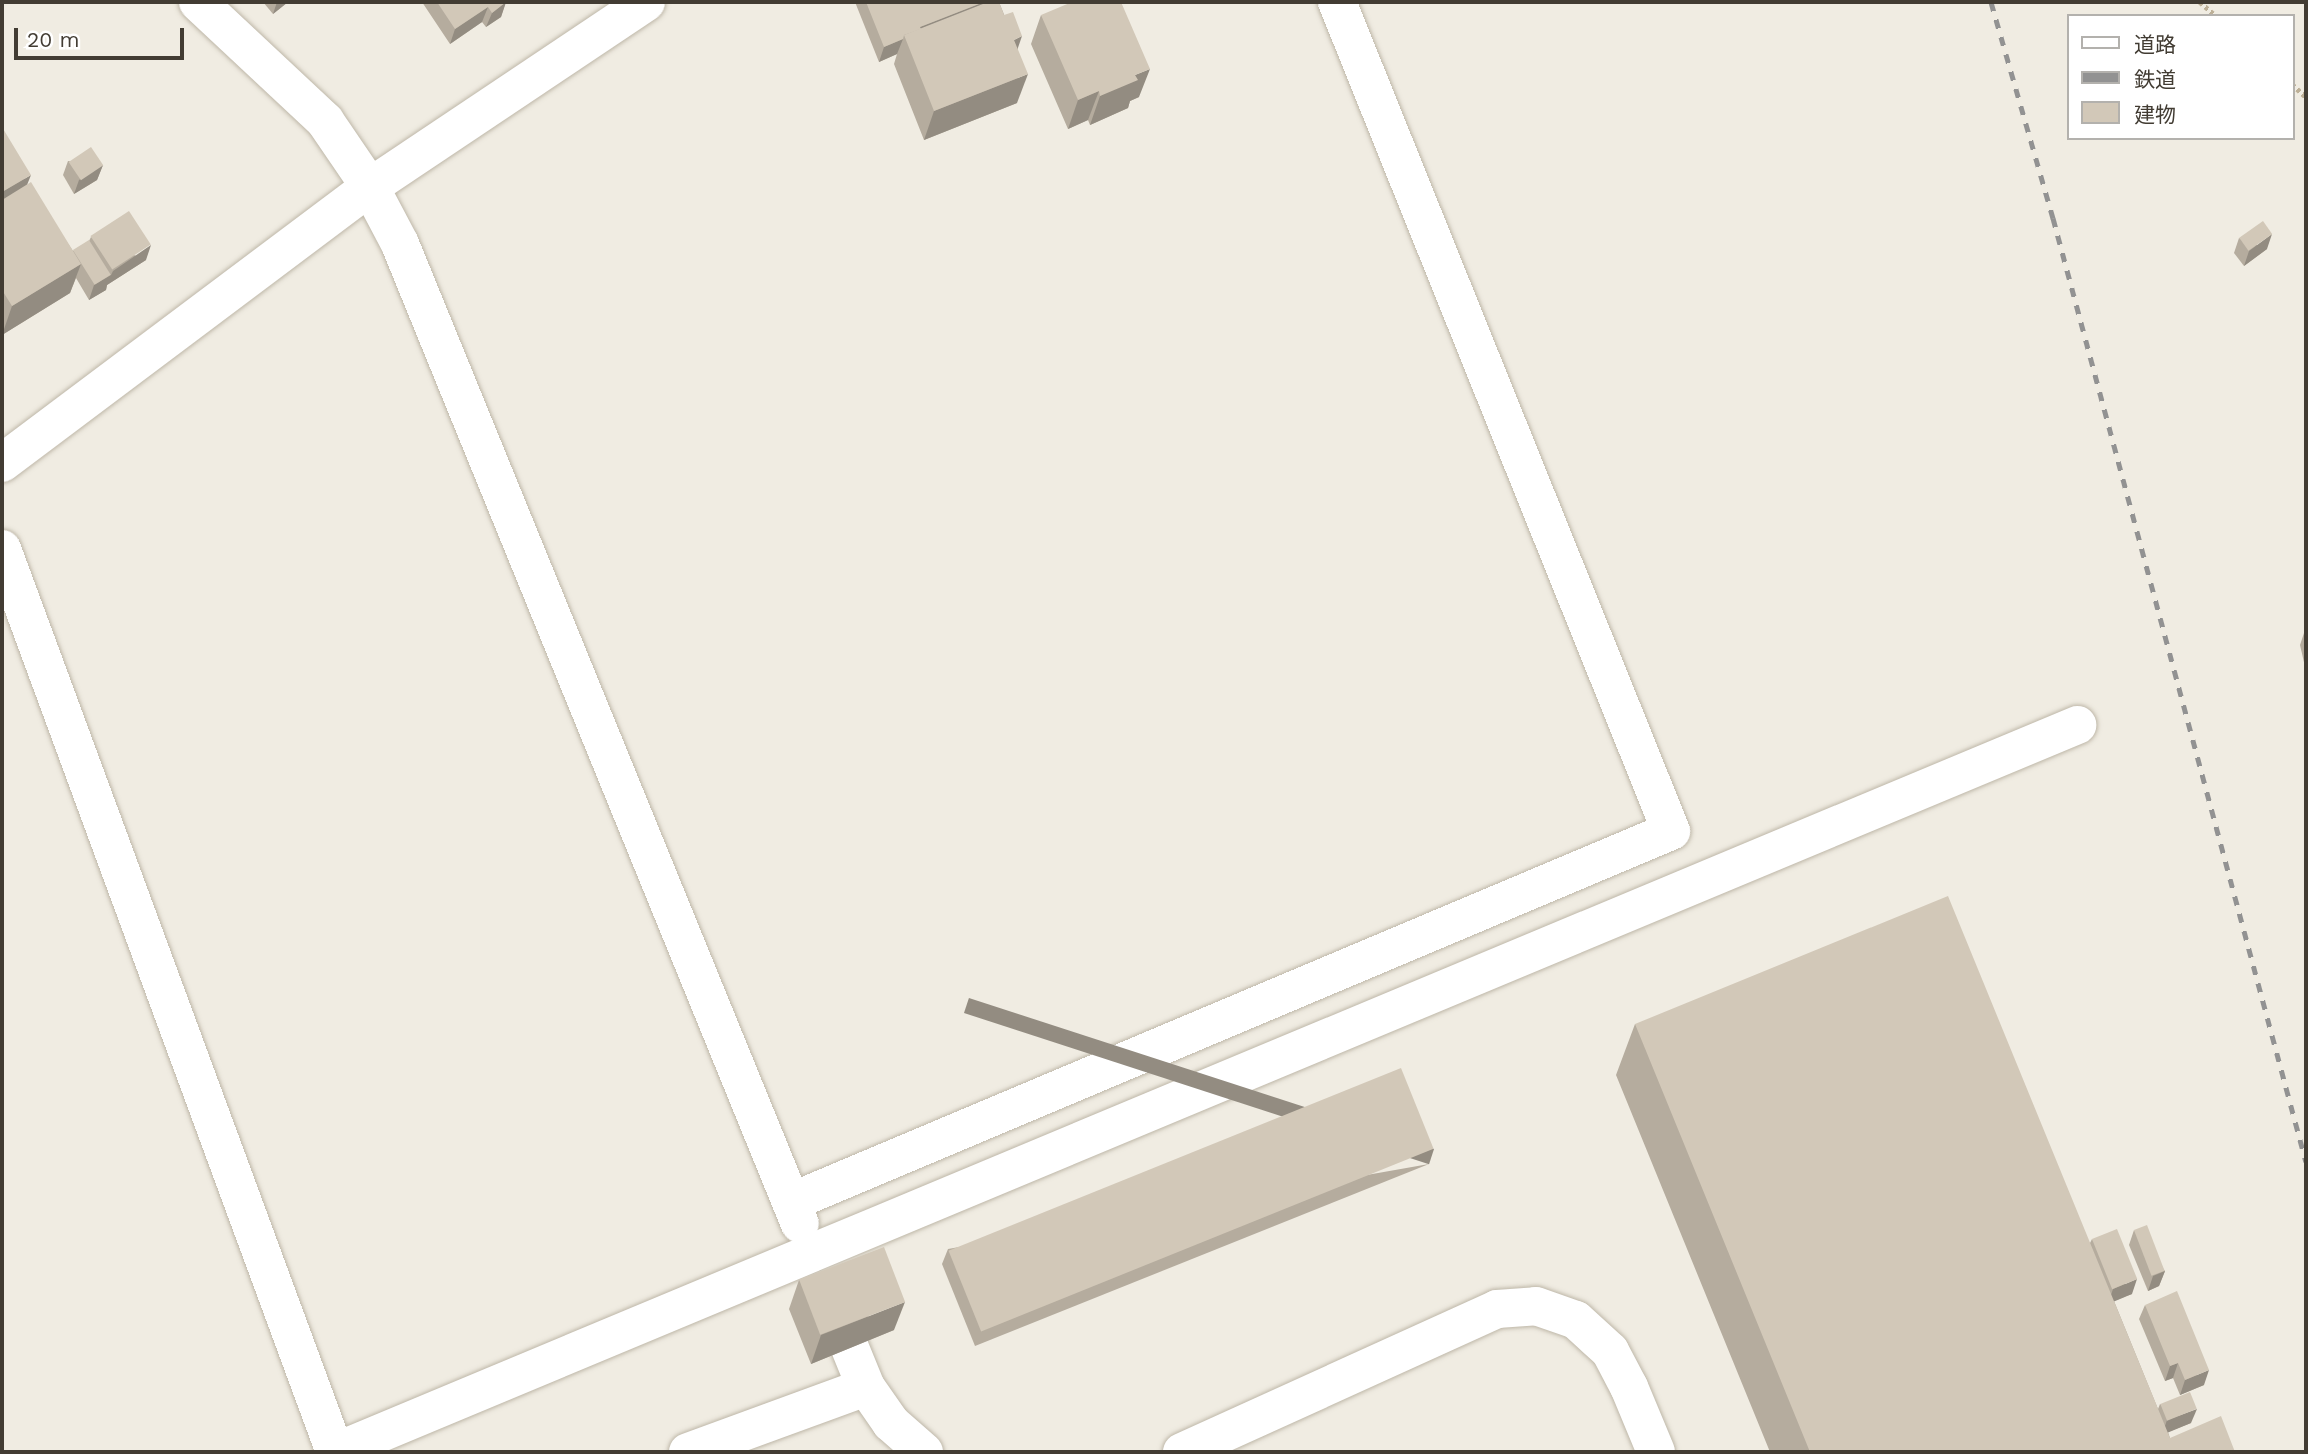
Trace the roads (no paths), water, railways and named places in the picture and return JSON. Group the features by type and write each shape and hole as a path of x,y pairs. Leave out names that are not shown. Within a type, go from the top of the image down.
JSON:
{"street":[{"path":"198,2 325,121 370,187 400,244 866,1387 891,1423 924,1452"},
{"path":"2,463 370,187 646,2"},
{"path":"791,1202 1671,831 1337,2"},
{"path":"2,549 335,1452 2077,725"},
{"path":"1182,1452 1497,1309 1536,1306 1576,1320 1610,1351 1629,1387 1656,1452"},
{"path":"688,1452 866,1387"}],"railway":[{"path":"1991,2 2053,218 2306,1162"}]}
